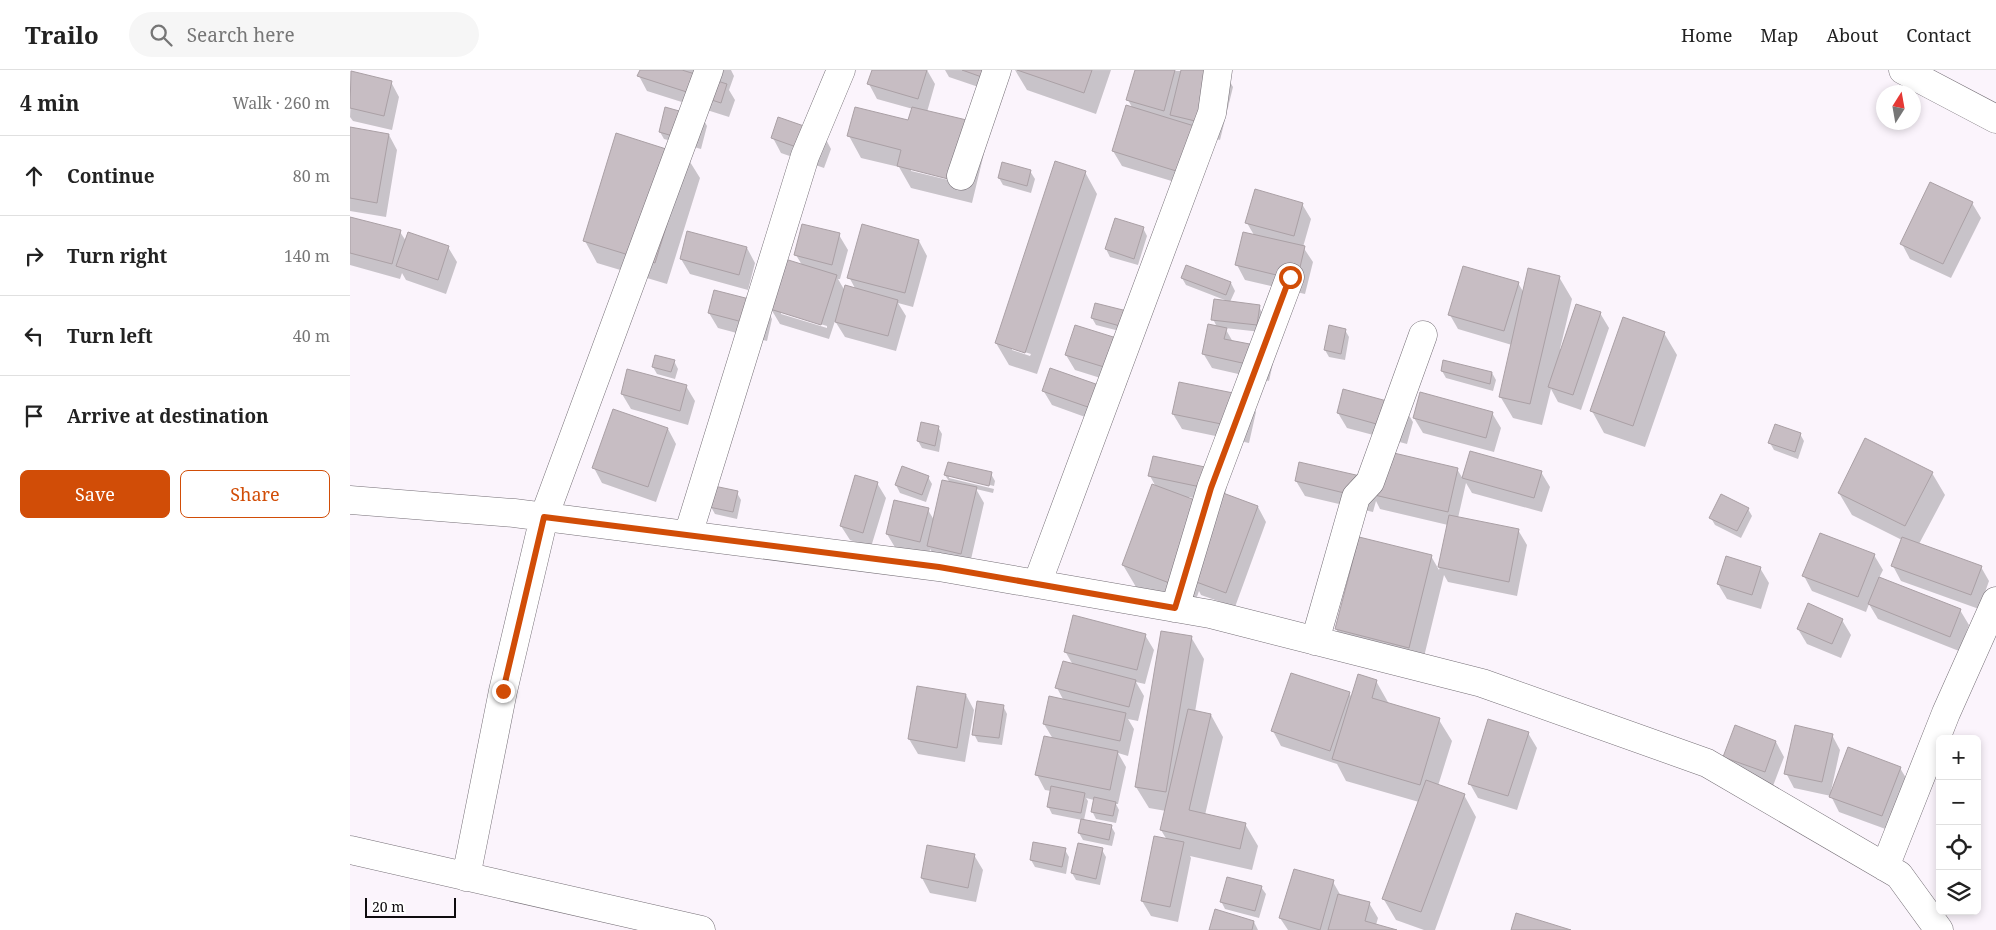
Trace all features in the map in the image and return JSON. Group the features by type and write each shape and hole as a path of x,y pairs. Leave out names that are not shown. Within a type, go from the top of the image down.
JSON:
{"street":[{"path":"466,878 503,691 544,517 710,70"},
{"path":"688,535 804,156 842,70"},
{"path":"961,176 997,70"},
{"path":"1037,584 1212,113 1218,70"},
{"path":"1903,70 1996,119"},
{"path":"1175,608 1211,488 1290,277"},
{"path":"1315,641 1356,498 1370,482 1423,335"},
{"path":"350,500 544,517 939,567 1210,614 1482,684 1707,763 1899,875 1939,930"},
{"path":"1886,867 1946,712 1996,601"},
{"path":"350,850 466,878 701,930"}],"building":[{"path":"640,70 682,70 727,84 721,103 637,76"},
{"path":"872,70 927,70 918,99 867,84"},
{"path":"962,70 997,70 993,81"},
{"path":"1017,70 1092,70 1084,93"},
{"path":"1135,70 1175,70 1164,111 1126,100"},
{"path":"1181,70 1222,70 1212,125 1170,115"},
{"path":"351,71 392,81 384,116 350,108"},
{"path":"1126,105 1204,129 1189,175 1112,151"},
{"path":"665,107 704,118 697,143 659,132"},
{"path":"855,107 908,120 912,107 975,122 960,182 897,166 901,150 847,136"},
{"path":"778,117 824,133 816,154 771,138"},
{"path":"350,127 389,134 377,203 350,198"},
{"path":"616,133 688,156 655,263 583,241"},
{"path":"1055,161 1086,171 1025,353 995,343"},
{"path":"1002,162 1031,170 1027,186 998,178"},
{"path":"1930,182 1973,202 1943,264 1900,244"},
{"path":"1255,189 1303,203 1294,236 1245,223"},
{"path":"350,217 401,230 392,264 350,253"},
{"path":"1115,218 1144,227 1134,259 1105,249"},
{"path":"802,224 840,233 832,265 794,255"},
{"path":"862,224 919,240 905,293 847,278"},
{"path":"687,231 747,247 739,275 680,259"},
{"path":"408,232 449,246 438,280 396,266"},
{"path":"1243,232 1305,246 1297,280 1235,265"},
{"path":"785,259 837,275 821,325 770,309"},
{"path":"1186,265 1231,282 1226,295 1181,278"},
{"path":"1463,266 1519,282 1504,331 1448,315"},
{"path":"1528,268 1560,276 1530,404 1499,397"},
{"path":"845,285 898,300 888,336 835,322"},
{"path":"714,290 765,303 758,326 708,313"},
{"path":"1214,299 1260,305 1257,325 1211,320"},
{"path":"1095,303 1135,313 1131,329 1091,318"},
{"path":"1576,304 1601,312 1573,395 1548,387"},
{"path":"1623,317 1665,332 1633,426 1590,411"},
{"path":"1208,324 1227,328 1224,339 1265,347 1260,367 1202,354"},
{"path":"1075,325 1126,341 1117,371 1065,355"},
{"path":"1329,325 1346,329 1341,354 1324,350"},
{"path":"655,355 675,360 671,372 652,367"},
{"path":"1443,360 1492,372 1490,384 1441,371"},
{"path":"1050,368 1110,389 1102,412 1042,391"},
{"path":"627,369 687,385 680,411 621,394"},
{"path":"1179,382 1248,396 1241,428 1172,414"},
{"path":"1343,389 1405,406 1398,430 1337,413"},
{"path":"1420,392 1493,412 1486,438 1413,418"},
{"path":"613,409 668,428 648,487 592,468"},
{"path":"921,422 939,426 935,446 917,441"},
{"path":"1775,424 1801,433 1795,452 1768,443"},
{"path":"1865,438 1933,472 1905,526 1838,493"},
{"path":"1381,450 1458,468 1448,512 1370,494"},
{"path":"1470,451 1542,471 1534,498 1462,478"},
{"path":"1153,456 1219,470 1215,490 1148,476"},
{"path":"948,462 992,472 989,486 944,475"},
{"path":"1299,462 1369,478 1365,498 1295,481"},
{"path":"902,466 929,476 922,495 895,485"},
{"path":"855,475 878,482 863,533 840,526"},
{"path":"942,480 977,487 961,554 927,546"},
{"path":"1152,484 1211,506 1180,587 1122,565"},
{"path":"714,486 738,491 733,512 709,507"},
{"path":"1223,493 1258,506 1226,593 1191,580"},
{"path":"1721,494 1749,508 1737,531 1709,518"},
{"path":"894,500 929,508 920,542 886,534"},
{"path":"1449,515 1519,529 1509,582 1438,567"},
{"path":"1820,533 1875,554 1858,597 1802,576"},
{"path":"1359,537 1432,555 1409,648 1335,629"},
{"path":"1902,537 1982,566 1971,595 1891,566"},
{"path":"1726,556 1761,567 1752,595 1717,584"},
{"path":"1879,577 1961,609 1950,637 1868,604"},
{"path":"1808,603 1843,619 1832,644 1797,629"},
{"path":"1073,615 1146,634 1137,670 1064,652"},
{"path":"1161,631 1192,636 1166,792 1135,787"},
{"path":"1063,661 1136,680 1129,707 1055,688"},
{"path":"1291,673 1350,692 1330,751 1271,731"},
{"path":"1358,674 1377,680 1372,698 1440,718 1420,785 1332,759"},
{"path":"917,686 966,694 957,748 908,739"},
{"path":"1049,696 1126,713 1120,741 1043,724"},
{"path":"977,701 1004,705 999,738 972,735"},
{"path":"1188,709 1211,714 1189,810 1246,823 1240,849 1160,830"},
{"path":"1488,719 1529,732 1508,796 1468,784"},
{"path":"1735,725 1776,741 1765,772 1723,757"},
{"path":"1795,725 1833,734 1822,782 1784,774"},
{"path":"1044,736 1118,751 1110,790 1035,775"},
{"path":"1848,747 1901,767 1882,816 1829,797"},
{"path":"1426,780 1465,794 1421,912 1382,899"},
{"path":"1051,786 1085,793 1081,813 1047,807"},
{"path":"1094,797 1116,802 1113,816 1091,812"},
{"path":"1081,819 1112,825 1109,840 1078,833"},
{"path":"1154,836 1184,842 1170,907 1141,901"},
{"path":"1033,842 1066,848 1062,867 1030,860"},
{"path":"1078,843 1103,848 1096,879 1071,873"},
{"path":"927,845 975,854 968,888 921,878"},
{"path":"1294,869 1334,880 1320,930 1279,918"},
{"path":"1227,877 1262,886 1255,911 1220,902"},
{"path":"1338,894 1370,902 1365,921 1397,930 1328,930"},
{"path":"1215,909 1254,921 1252,930 1209,930"},
{"path":"1516,913 1571,930 1511,930"}],"route":[{"path":"503,691 544,517 939,567 1175,608 1211,488 1290,277"}]}
